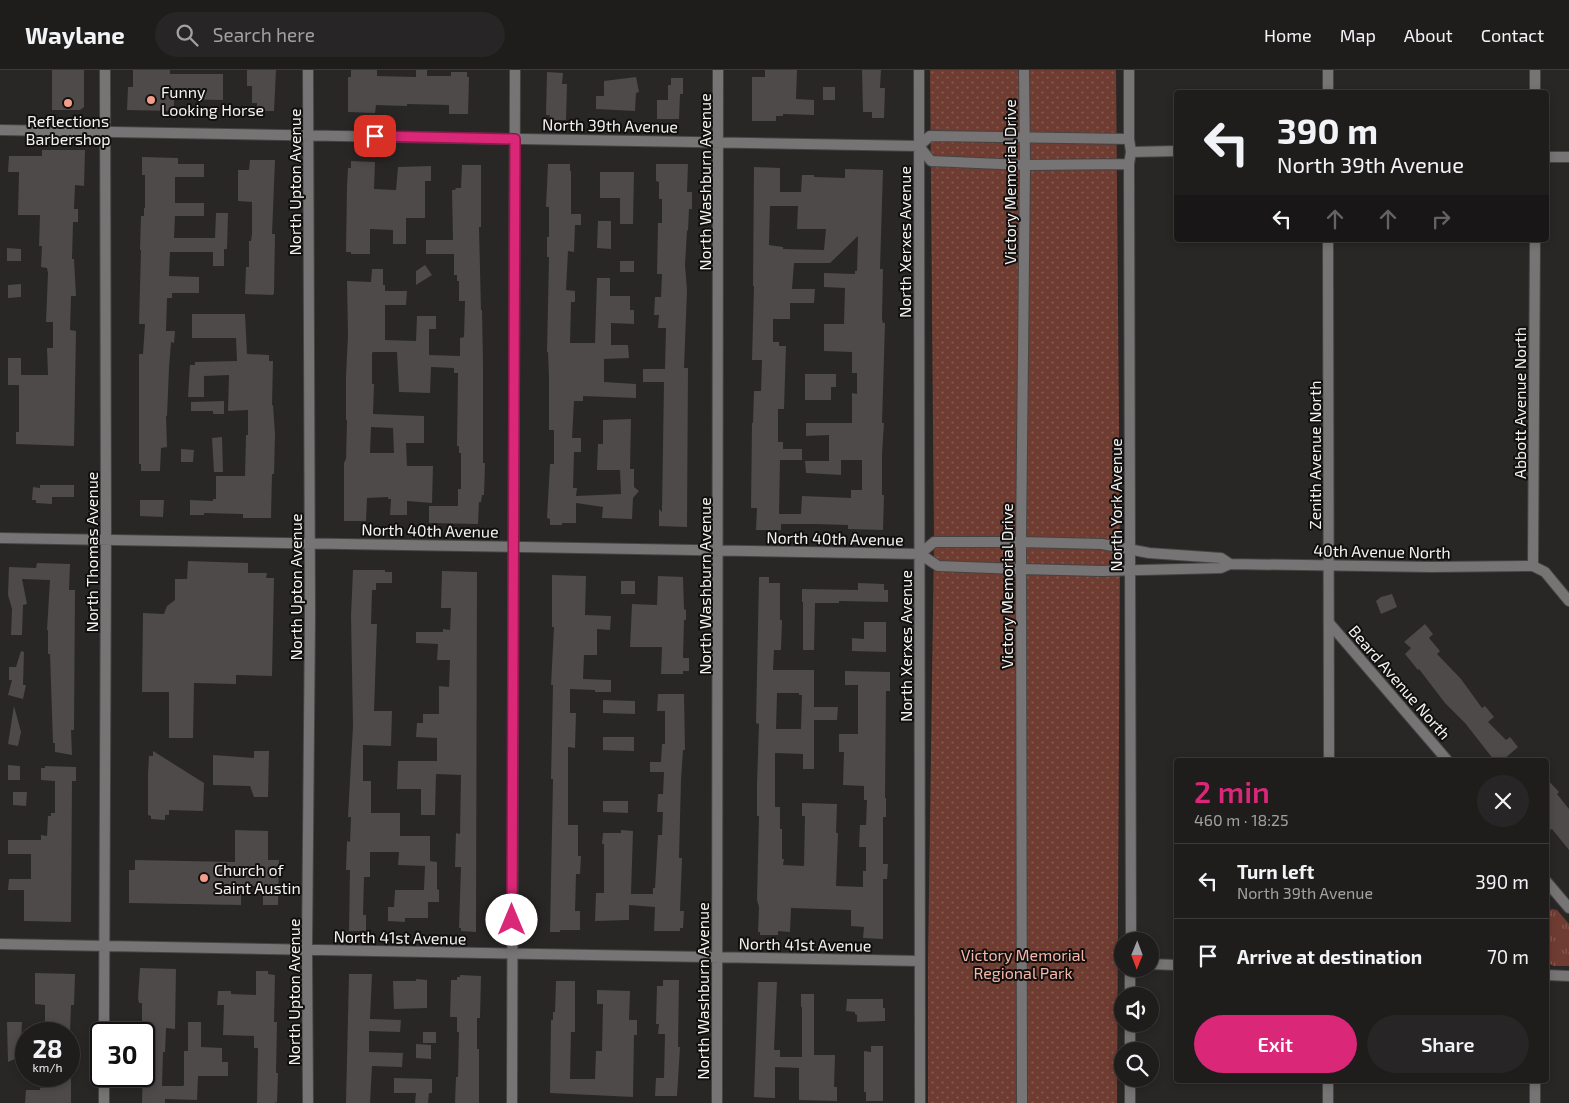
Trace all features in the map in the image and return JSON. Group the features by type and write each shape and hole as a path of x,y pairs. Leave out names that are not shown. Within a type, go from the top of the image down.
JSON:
{"street":[{"name":"North Thomas Avenue","path":"104,1022 105,70"},
{"name":"North Upton Avenue","path":"308,70 310,543 307,950 308,1103"},
{"path":"512,1103 515,70"},
{"name":"North Washburn Avenue","path":"717,1103 718,70"},
{"name":"North Xerxes Avenue","path":"919,70 920,1103"},
{"name":"Victory Memorial Drive","path":"1022,1103 1021,542 1025,165 1023,136 1024,70"},
{"name":"North York Avenue","path":"1128,70 1129,139 1131,152 1129,164 1131,932"},
{"path":"1328,70 1328,90"},
{"path":"1535,70 1535,90"},
{"name":"North 39th Avenue","path":"0,130 919,146 930,136 1129,139"},
{"path":"919,146 930,161 1025,165 1129,164"},
{"path":"1131,152 1174,151"},
{"path":"1549,157 1569,157"},
{"name":"Zenith Avenue North","path":"1328,242 1329,758"},
{"name":"Abbott Avenue North","path":"1533,566 1535,242"},
{"name":"North 40th Avenue","path":"0,538 920,554 938,566 1021,569 1130,570 1220,568 1230,564"},
{"name":"North 40th Avenue","path":"920,554 934,542 1102,544 1149,553 1220,558 1230,564"},
{"name":"40th Avenue North","path":"1230,564 1431,568 1533,566"},
{"path":"1533,566 1545,572 1569,602"},
{"name":"Beard Avenue North","path":"1330,624 1445,758"},
{"path":"1549,884 1569,908"},
{"name":"North 41st Avenue","path":"0,944 920,961"},
{"path":"1159,964 1174,965"},
{"path":"1549,975 1569,976"},
{"path":"1328,1083 1328,1103"},
{"path":"1535,1083 1535,1103"},
{"path":"104,1087 104,1103"},
{"path":"1130,1087 1130,1103"}],"green space":[{"name":"Victory Memorial Regional Park","path":"930,70 1116,70 1120,546 1118,932 1114,932 1114,978 1118,978 1118,987 1114,987 1114,1032 1117,1032 1117,1042 1114,1042 1114,1087 1117,1087 1117,1103 928,1103 934,542"},
{"path":"1549,910 1557,910 1569,924 1569,966 1554,966 1549,964"}],"building":[{"path":"52,70 84,70 84,107 80,110 52,110"},
{"path":"133,70 170,70 170,74 223,74 223,100 174,99 174,111 127,110 128,87 133,87"},
{"path":"247,70 276,70 274,111 257,111 257,103 252,103 252,86 247,86"},
{"path":"351,70 377,70 377,76 416,77 416,70 427,70 427,76 451,76 451,72 467,72 467,77 469,77 468,114 449,114 449,105 407,104 407,106 376,105 375,113 348,112 348,77 351,77"},
{"path":"765,70 797,70 796,99 814,100 814,115 783,114 783,116 776,116 776,121 752,121 752,77 765,77"},
{"path":"862,70 881,70 880,88 885,88 884,118 872,118 872,112 863,112"},
{"path":"547,72 563,73 562,84 567,84 566,120 549,120 550,115 546,115"},
{"path":"636,77 639,92 636,93 635,111 596,109 596,96 604,96 604,81"},
{"path":"671,78 683,78 683,94 680,94 679,119 657,119 657,100 668,100 668,85 671,85"},
{"path":"823,87 835,87 835,100 823,100"},
{"path":"42,150 85,150 84,186 75,185 74,209 78,209 78,222 73,222 72,259 74,259 76,296 71,296 70,330 76,331 74,446 16,444 16,432 19,432 19,385 8,385 8,358 21,358 21,375 48,375 47,348 53,348 53,322 46,322 48,273 47,268 41,267 42,246 39,246 40,215 18,215 19,172 8,172 9,156 42,156"},
{"path":"142,157 178,158 178,164 204,164 204,177 175,177 175,203 204,203 204,216 175,216 174,238 215,238 216,213 228,213 227,249 224,249 224,266 213,266 213,252 170,252 169,276 199,277 199,293 172,293 172,298 167,298 166,331 175,331 174,343 171,342 169,368 166,416 167,447 161,448 160,471 141,471 141,464 139,464 139,354 143,354 145,324 139,324 141,216 144,216 145,208 145,175 142,175"},
{"path":"250,160 275,160 272,234 275,234 273,295 245,294 246,267 249,267 249,241 251,241 252,234 252,202 238,201 238,170 249,170"},
{"path":"351,161 375,162 374,189 396,190 398,167 431,166 431,181 425,181 425,218 406,218 406,244 393,244 393,230 370,229 370,254 351,254 351,252 346,252 347,186 348,168 351,168"},
{"path":"548,164 570,164 571,214 581,214 581,225 575,225 574,252 568,251 566,290 575,291 575,302 571,302 570,343 595,343 597,278 610,278 610,296 630,296 630,310 634,310 634,324 611,323 611,345 628,345 629,358 604,359 604,382 636,384 636,398 583,396 583,401 574,401 572,438 581,438 581,452 574,452 573,488 577,488 576,496 621,494 620,470 597,470 598,444 603,444 603,420 631,419 630,469 634,469 634,487 639,491 633,498 632,519 602,518 603,507 576,503 576,523 550,525 550,519 547,518 550,464 554,464 554,430 549,430 547,352 549,257 547,257 547,237 549,237 549,207 546,207"},
{"path":"656,164 688,164 687,192 692,192 692,209 689,209 685,265 687,290 684,368 688,368 687,527 659,526 659,509 662,512 664,382 643,382 643,369 665,369 666,328 658,328 659,315 654,315 655,297 661,297 662,274 657,274 658,223 662,223 662,199 659,199"},
{"path":"462,165 481,165 481,227 479,227 483,362 483,463 485,463 484,495 482,495 481,502 479,502 478,524 429,523 429,506 458,506 458,489 461,489 461,453 459,453 459,446 457,446 458,373 454,373 454,368 431,367 430,393 399,392 397,352 372,353 373,414 424,416 424,443 406,443 407,466 433,466 432,503 407,501 407,515 390,515 391,499 388,499 388,497 367,498 366,521 344,521 344,463 346,459 347,420 347,281 371,282 372,269 383,269 385,291 407,291 406,305 385,305 385,340 416,341 417,316 436,316 436,329 429,329 429,355 460,356 460,338 464,337 465,301 459,301 459,281 457,281 457,275 454,275 454,254 426,254 426,240 453,240 452,190 461,188","holes":["371,427 393,428 394,453 370,453"]},
{"path":"754,167 780,168 780,192 801,192 802,175 845,178 845,169 883,170 880,269 883,269 882,319 883,323 885,323 882,423 884,423 882,454 883,530 848,529 848,525 781,524 781,530 756,530 757,508 751,508 752,423 754,391 761,391 762,360 752,360","holes":["770,206 798,206 797,229 826,229 824,250 783,249 783,247 769,245","858,236 857,271 855,271 855,274 824,273 824,287 845,288 844,324 824,324 824,351 852,352 852,373 857,373 857,394 852,393 852,423 806,423 806,436 829,435 829,461 805,461 806,473 841,475 841,460 862,460 862,490 851,490 851,498 802,496 801,514 779,514 780,460 802,460 802,449 783,449 783,442 778,442 778,409 784,409 786,346 779,346 779,342 773,342 773,319 790,319 790,303 814,303 815,289 792,289 794,263 830,263"]},
{"path":"600,172 634,172 633,224 620,224 620,198 600,198"},
{"path":"598,221 611,221 611,249 597,248"},
{"path":"7,248 21,249 21,261 7,261"},
{"path":"620,261 634,261 634,272 620,272"},
{"path":"425,265 432,275 416,285 416,271"},
{"path":"21,284 21,297 8,298 8,285"},
{"path":"192,314 245,314 247,354 269,355 269,361 273,361 272,405 275,434 271,518 243,518 243,514 204,513 204,515 190,515 190,500 213,501 213,499 216,499 216,476 245,476 246,435 248,435 248,410 228,411 229,375 204,376 204,397 188,397 190,365 195,365 195,362 237,361 236,338 192,338"},
{"path":"805,374 836,374 836,387 831,387 831,400 805,400"},
{"path":"224,401 224,414 213,414 213,411 191,411 191,402"},
{"path":"222,437 223,472 214,472 212,438"},
{"path":"181,449 194,450 193,462 181,462"},
{"path":"40,485 74,485 74,497 52,497 52,504 36,503 36,500 32,500 33,487 40,488"},
{"path":"140,500 164,500 163,517 140,516"},
{"path":"188,561 248,563 248,573 267,573 266,578 274,578 272,676 236,675 236,684 194,683 193,738 169,738 169,692 142,692 143,613 164,614 167,606 175,600 175,579 187,579"},
{"path":"37,563 70,564 69,590 75,590 74,730 71,730 72,755 55,752 55,743 53,743 50,654 48,654 47,630 50,580 22,579 27,604 23,605 22,635 11,635 12,609 8,595 9,567 36,568"},
{"path":"353,570 385,570 385,572 392,572 392,583 376,583 376,590 372,590 371,624 377,624 374,711 392,711 391,746 363,745 363,781 371,781 371,813 400,813 400,836 430,836 430,861 437,862 437,889 439,890 439,902 428,902 428,918 405,918 405,922 388,921 388,907 394,907 395,890 424,890 425,866 398,865 399,852 370,852 370,877 364,877 363,915 366,915 366,931 349,931 350,870 346,870 347,841 350,842 351,817 348,817 353,726 351,616"},
{"path":"442,571 477,572 476,932 461,931 461,928 459,928 461,867 455,867 456,833 460,834 461,775 436,774 435,815 421,815 421,789 397,789 398,761 437,761 437,738 416,737 417,723 423,723 423,714 439,714 439,686 449,687 450,660 437,660 438,644 416,643 416,632 443,632 443,629 450,630 451,608 441,608"},
{"path":"552,575 586,576 585,615 611,616 610,630 597,629 597,655 584,655 583,679 611,680 611,692 570,689 570,713 576,713 575,748 568,747 568,825 578,825 578,856 581,856 580,874 576,874 575,911 580,911 580,930 560,930 560,932 550,932 553,779 551,779 553,685 551,685 554,627 552,627"},
{"path":"658,576 683,577 686,620 684,620 683,658 689,658 689,671 683,671 683,674 661,674 662,647 630,647 632,604 657,605"},
{"path":"759,577 769,577 769,583 780,583 780,620 782,620 781,650 774,650 773,670 814,670 814,707 838,707 837,720 814,720 814,769 803,769 803,754 775,753 775,807 780,807 783,865 804,866 805,816 802,816 802,803 837,804 836,886 863,887 863,871 866,871 866,847 859,847 860,825 866,825 867,800 864,800 864,786 843,785 844,752 839,752 839,734 858,734 858,685 845,685 845,671 890,672 890,691 886,691 886,817 883,817 883,864 888,864 887,879 883,879 883,939 863,938 864,927 851,926 851,910 791,908 790,932 778,931 778,935 760,935 760,932 758,932 759,816 757,816 757,784 759,724 756,723","holes":["777,693 799,693 799,695 802,695 801,729 776,729"]},
{"path":"621,581 635,581 635,594 621,594"},
{"path":"858,583 884,584 884,590 888,590 888,602 839,601 839,603 815,603 814,650 803,650 802,589 858,590"},
{"path":"1392,594 1397,607 1381,614 1376,601 1381,597"},
{"path":"864,622 886,622 886,652 852,651 852,638 864,639"},
{"path":"1425,624 1433,634 1429,638 1440,651 1437,654 1461,679 1482,708 1485,706 1494,717 1488,722 1506,740 1510,737 1518,747 1505,758 1492,758 1465,723 1445,703 1405,654 1411,648 1404,642"},
{"path":"21,651 24,652 23,685 26,685 23,699 8,695 12,680 9,680 9,667 16,667"},
{"path":"658,694 684,694 685,750 683,750 681,780 679,858 682,858 680,911 684,911 683,928 680,928 680,931 654,931 655,907 629,905 629,920 595,921 596,893 604,893 603,833 621,833 621,830 633,831 631,894 653,894 653,888 655,888 658,835 662,835 663,812 657,812 658,794 663,794 664,772 650,772 650,762 661,762 662,744 665,744 665,711 657,711"},
{"path":"603,700 635,701 635,714 603,713"},
{"path":"14,706 21,732 18,746 8,744"},
{"path":"603,737 634,737 634,751 603,750"},
{"path":"153,751 204,783 203,811 169,810 169,815 165,815 165,820 151,819 151,816 148,815 148,774 149,756 153,756"},
{"path":"254,751 269,751 268,797 254,797 250,786 213,785 213,755 254,758"},
{"path":"8,765 20,766 20,780 8,780"},
{"path":"45,766 76,767 76,781 72,781 71,922 24,921 24,890 8,890 9,879 31,879 31,854 8,854 8,840 41,840 41,835 47,836 48,816 51,816 51,813 55,813 55,781 41,780 41,768 45,768"},
{"path":"1549,781 1559,792 1557,794 1569,809 1569,850 1552,829 1549,830"},
{"path":"13,792 27,792 26,806 13,805"},
{"path":"603,801 628,801 628,813 603,812"},
{"name":"Church of Saint Austin","path":"235,830 268,831 268,860 279,860 278,905 263,905 263,886 241,886 241,905 129,903 129,870 135,870 135,860 235,862"},
{"path":"140,968 176,969 175,1029 166,1028 162,1086 184,1085 184,1051 188,1051 188,1022 201,1022 201,1047 222,1048 222,1062 228,1062 228,1076 198,1076 197,1100 165,1099 165,1103 142,1103 142,1087 155,1087 155,1022 142,1022 142,1003 139,1003"},
{"path":"256,971 268,971 268,974 275,975 274,1022 277,1022 276,1073 278,1073 277,1102 274,1103 257,1103 258,1048 254,1048 254,1036 223,1035 224,1005 217,1005 218,991 231,991 231,994 256,995"},
{"path":"35,973 75,974 74,1005 71,1005 70,1022 45,1022 45,1005 35,1004"},
{"path":"349,974 372,974 370,1019 401,1020 400,1032 369,1031 369,1052 403,1053 402,1067 372,1066 370,1103 346,1103"},
{"path":"460,975 481,976 480,1018 477,1018 479,1103 455,1103 456,1077 458,1077 459,1032 457,1032 457,1017 450,1017 451,980 457,980 457,977 460,977"},
{"path":"416,979 427,980 427,1008 394,1009 393,981 416,981"},
{"path":"663,980 679,980 678,1047 680,1047 677,1096 655,1096 656,1078 664,1078 665,1034 658,1034 659,1024 656,1024 657,986 663,986"},
{"path":"556,981 575,981 575,1032 571,1032 570,1079 595,1079 596,1051 602,1051 603,1004 597,1004 597,990 630,991 629,1020 637,1020 637,1035 634,1035 633,1097 550,1093 551,1020 553,1020 553,1012 555,1012"},
{"path":"758,982 777,982 774,1050 780,1050 780,1057 802,1057 801,994 814,994 814,1055 835,1055 834,1087 837,1087 837,1101 799,1100 799,1068 775,1067 775,1098 754,1097"},
{"path":"847,999 883,999 885,1021 857,1022 855,1012 846,1011"},
{"path":"7,1022 15,1022 15,1059 8,1062"},
{"path":"423,1032 436,1032 436,1043 423,1043"},
{"path":"416,1044 431,1045 431,1059 416,1058"},
{"path":"871,1046 883,1046 883,1101 866,1101 866,1092 864,1092 864,1051 871,1052"},
{"path":"394,1078 432,1079 432,1093 429,1093 428,1103 415,1103 416,1093 394,1093"},
{"path":"71,1087 71,1103 25,1103 26,1090"}],"place":[{"name":"Funny Looking Horse","path":"151,100"},
{"name":"Reflections Barbershop","path":"68,103"},
{"name":"Church of Saint Austin","path":"204,878"}],"route":[{"path":"375,136 515,139 512,920"}]}
